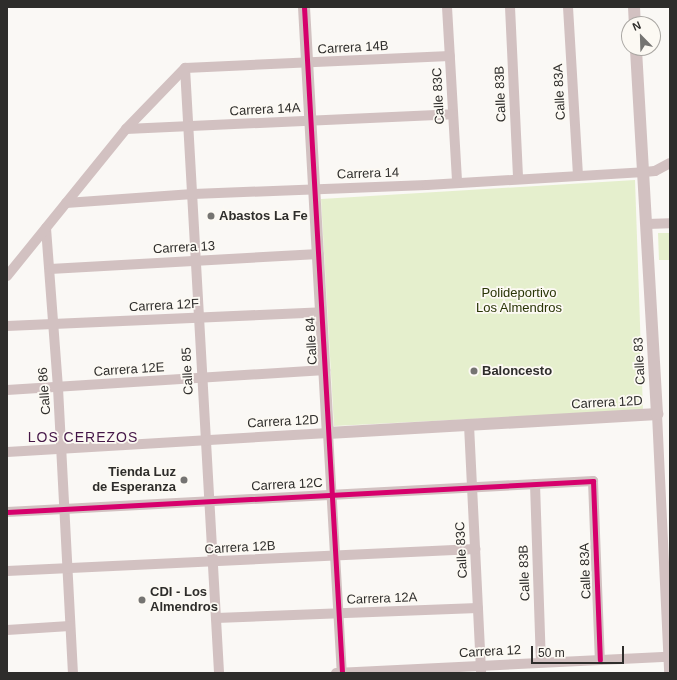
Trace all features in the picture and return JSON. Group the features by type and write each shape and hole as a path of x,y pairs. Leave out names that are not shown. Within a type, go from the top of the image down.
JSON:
{"street":[{"name":"Calle 84","path":"304,7 319,254 331,494 340,614 342,673"},
{"name":"Calle 83C","path":"447,7 457,183"},
{"name":"Calle 83B","path":"510,7 518,179"},
{"name":"Calle 83A","path":"568,7 578,176"},
{"name":"Carrera 14B","path":"185,68 307,64 450,56"},
{"name":"Calle 83","path":"637,56 647,224 669,673"},
{"name":"Calle 85","path":"185,68 197,260 208,500 219,673"},
{"path":"7,276 126,128 185,68"},
{"name":"Carrera 14A","path":"126,128 189,127 453,114"},
{"name":"Carrera 14","path":"66,203 193,194 314,190 644,172 655,171 670,163"},
{"path":"647,224 670,223"},
{"name":"Calle 86","path":"46,228 62,450 73,673"},
{"name":"Carrera 13","path":"50,269 319,254"},
{"name":"Carrera 12F","path":"7,326 322,312"},
{"name":"Carrera 12E","path":"7,390 58,388 202,377 325,370"},
{"name":"Carrera 12D","path":"7,452 62,450 657,414"},
{"name":"Calle 83C","path":"468,425 481,669"},
{"name":"Calle 83A","path":"593,481 600,660"},
{"name":"Carrera 12C","path":"7,512 208,500 593,481"},
{"name":"Calle 83B","path":"534,484 541,662"},
{"name":"Carrera 12B","path":"7,571 212,563 475,549"},
{"name":"Carrera 12A","path":"216,618 478,608"},
{"path":"7,630 70,626"},
{"name":"Carrera 12","path":"336,673 481,669 541,662 668,657"}],"green space":[{"name":"Polideportivo Los Almendros","path":"635,180 643,410 334,426 321,199"},
{"path":"658,233 670,233 670,260 659,260"}],"cycle path":[{"path":"304,7 342,673"},
{"path":"7,512 593,481 600,660"}],"place":[{"name":"Abastos La Fe","path":"211,216"},
{"name":"Baloncesto","path":"474,371"},
{"name":"Tienda Luz de Esperanza","path":"184,480"},
{"name":"CDI - Los Almendros","path":"142,600"}],"district":[{"name":"LOS CEREZOS","path":"83,437"}]}
